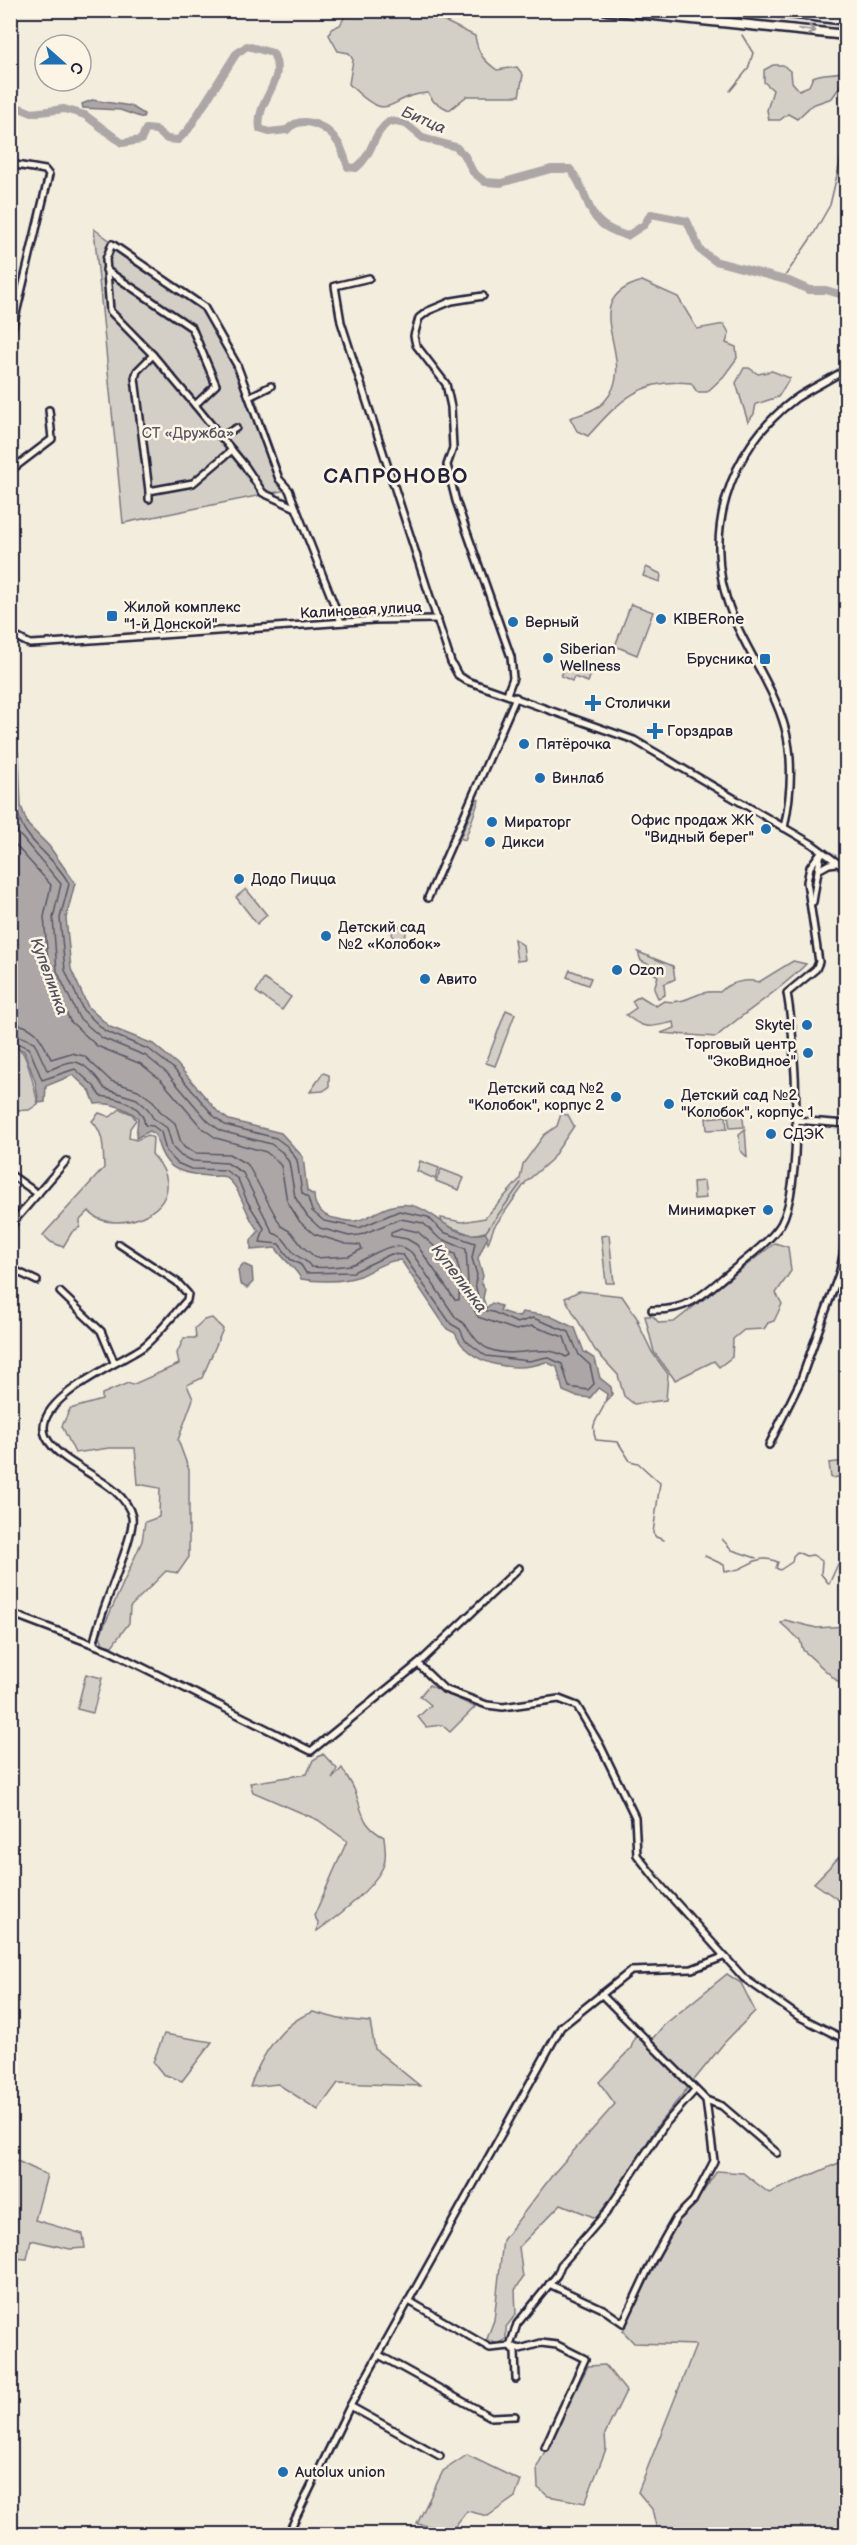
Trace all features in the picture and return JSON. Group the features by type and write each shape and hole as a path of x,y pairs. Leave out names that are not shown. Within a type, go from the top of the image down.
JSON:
{"highway":[{"path":"606,10 846,35"},
{"path":"764,10 846,20"}],"street":[{"path":"10,164 45,170 49,175 10,339"},
{"path":"296,508 263,493 232,450 153,355 110,311 106,254 112,244 199,302 210,315 230,352 249,396 279,479 289,490 341,622"},
{"path":"106,270 192,328 216,385 195,405"},
{"path":"369,278 335,286 341,322 438,620"},
{"path":"483,296 452,301 428,311 419,318 414,336 417,345 442,377 449,396 453,448 447,465 456,501 511,657 513,678 507,694"},
{"path":"149,499 135,378 137,371 153,355"},
{"path":"784,828 790,780 786,730 768,683 728,603 718,562 720,520 730,481 751,443 796,399 846,369"},
{"path":"249,396 271,386"},
{"path":"10,471 52,439 49,410"},
{"path":"221,437 236,428"},
{"path":"148,491 193,483 232,450"},
{"name":"Калиновая улица","path":"10,634 30,644 341,622 438,620 451,662 458,675 634,740 784,828 846,869"},
{"path":"428,898 516,697"},
{"path":"812,906 820,869 821,852"},
{"path":"652,1310 686,1307 728,1274 780,1226 789,1206 796,1137 794,1050 788,993 816,969 819,962 808,877 810,867 821,852"},
{"path":"820,869 837,863"},
{"path":"795,1120 846,1124"},
{"path":"10,1233 15,1220 66,1161"},
{"path":"10,1174 38,1194"},
{"path":"769,1445 800,1382 843,1272 846,1239"},
{"path":"94,1643 110,1587 130,1536 132,1516 117,1495 52,1446 44,1426 47,1414 55,1404 114,1362 146,1345 187,1300 188,1294 173,1278 119,1244"},
{"path":"10,1268 37,1281"},
{"path":"60,1292 101,1331 114,1362"},
{"path":"10,1613 94,1643 311,1751 418,1664 519,1568"},
{"path":"418,1664 444,1689 487,1705 503,1707 559,1699 578,1706 635,1817 637,1855 662,1887 744,1978 798,2016 846,2040"},
{"path":"288,2535 350,2406 561,2028 631,1971 692,1969 723,1957"},
{"path":"601,1994 706,2100 722,2106 777,2153"},
{"path":"510,2346 517,2324 606,2213 664,2124 695,2090"},
{"path":"549,2284 603,2309 623,2323 652,2259 676,2218 693,2201 714,2161 706,2100"},
{"path":"409,2301 490,2348 510,2346 520,2349 541,2343 558,2345 585,2359 545,2447"},
{"path":"510,2346 515,2352 516,2379"},
{"path":"379,2355 491,2417 515,2416"},
{"path":"350,2406 440,2456"}],"green space":[{"path":"340,11 424,11 475,36 482,56 497,70 517,67 523,75 519,96 467,96 449,110 434,102 428,93 415,95 389,106 382,107 374,104 349,84 353,60 349,53 338,51 329,35 331,29 340,25 344,18"},
{"path":"773,65 783,65 791,72 792,82 799,90 809,86 813,77 821,75 845,71 844,81 832,98 812,105 797,119 788,114 780,120 769,120 767,110 773,90 764,82 764,70"},
{"name":"СТ «Дружба»","path":"94,229 203,307 236,360 255,398 287,490 123,523"},
{"path":"642,281 678,297 697,329 724,324 729,333 726,343 736,347 737,358 724,376 707,392 697,392 691,383 674,382 645,388 633,394 610,412 588,436 577,431 570,418 601,405 614,385 617,368 609,317 611,303 621,290"},
{"path":"744,368 749,368 758,374 772,371 790,378 778,397 756,404 754,414 748,422 736,383"},
{"path":"646,567 661,574 660,582 643,576"},
{"path":"631,604 653,612 637,655 615,646"},
{"path":"566,665 591,674 588,682 574,677 572,681 561,676"},
{"path":"477,799 479,800 465,840 460,838"},
{"path":"246,889 267,915 257,924 236,897"},
{"path":"396,926 402,926 406,933 402,940 396,940 392,936 392,930"},
{"path":"514,939 523,945 525,960 517,961"},
{"path":"638,952 673,966 675,979 664,984 665,995 658,998 654,989 658,976 653,973 654,967 641,961"},
{"path":"793,961 806,964 785,984 716,1037 661,1033 675,1028 674,1022 644,1026 626,1015 636,1008 632,1001 640,996 656,1006 664,1001 680,1001 704,993 720,992 738,982 759,982"},
{"path":"570,970 591,978 588,985 567,977"},
{"path":"264,979 291,997 282,1010 256,992"},
{"path":"506,1010 515,1014 495,1066 486,1063"},
{"path":"11,1045 23,1053 32,1078 38,1104 29,1110 11,1111"},
{"path":"323,1073 329,1075 329,1087 323,1091 310,1092"},
{"path":"120,1109 132,1114 136,1120 130,1128 129,1138 136,1140 148,1135 153,1138 152,1154 165,1173 167,1190 160,1204 148,1214 132,1220 115,1222 100,1219 89,1211 80,1220 80,1227 72,1232 63,1247 51,1242 43,1235 104,1168 101,1137 92,1121 99,1113 110,1117"},
{"path":"742,1112 744,1127 730,1128 728,1114"},
{"path":"561,1114 568,1115 574,1126 551,1160 526,1182 494,1227 488,1243 485,1232 472,1235 442,1224 441,1218 462,1222 485,1218 520,1179 523,1164 544,1135 557,1126"},
{"path":"726,1116 727,1129 707,1130 706,1118"},
{"path":"745,1129 747,1157 740,1150 739,1134"},
{"path":"420,1161 439,1168 435,1179 417,1171"},
{"path":"441,1169 464,1178 459,1190 436,1181"},
{"path":"704,1181 706,1198 694,1199 693,1182"},
{"path":"609,1235 614,1283 606,1283 601,1236"},
{"path":"775,1243 788,1247 791,1271 776,1293 782,1304 774,1321 768,1323 764,1329 744,1330 733,1339 732,1357 719,1367 714,1361 675,1380 654,1352 645,1316 653,1316 659,1323 674,1322"},
{"path":"579,1291 622,1296 639,1321 637,1321 652,1352 668,1374 666,1400 634,1404 624,1396 618,1375 595,1350 565,1298"},
{"path":"212,1318 223,1329 202,1378 187,1385 193,1399 178,1440 189,1470 189,1557 178,1573 166,1571 130,1607 129,1623 112,1646 103,1644 100,1635 142,1541 145,1522 159,1517 160,1488 138,1484 135,1448 109,1448 75,1453 62,1426 70,1409 102,1400 102,1394 128,1383 132,1385 179,1364 177,1353 184,1338 196,1338 195,1328 204,1320"},
{"path":"846,1461 846,1476 831,1478 829,1463"},
{"path":"785,1620 817,1628 846,1626 846,1689 803,1650 800,1640 781,1623"},
{"path":"86,1674 102,1678 93,1713 77,1709"},
{"path":"429,1685 475,1707 450,1732 442,1725 426,1727 418,1717 431,1705 420,1696"},
{"path":"323,1754 337,1769 332,1779 342,1768 354,1789 366,1822 384,1837 385,1862 370,1886 317,1931 318,1922 314,1916 347,1841 318,1820 253,1792 250,1783 307,1774 313,1760"},
{"path":"846,1850 846,1905 814,1883"},
{"path":"727,1974 741,1983 755,2011 724,2043 657,2126 626,2178 596,2218 561,2204 519,2247 523,2278 515,2290 516,2314 506,2327 506,2339 497,2344 487,2339 494,2320 503,2240 554,2173 615,2104 599,2082 631,2048 636,2034 653,2038 664,2025"},
{"path":"313,2012 339,2019 370,2022 375,2049 420,2086 338,2083 318,2110 278,2084 250,2087 266,2053 282,2032 291,2024"},
{"path":"164,2034 212,2042 182,2081 163,2074 153,2062"},
{"path":"11,2158 47,2175 35,2220 83,2234 85,2248 70,2249 31,2240 27,2259 11,2258"},
{"path":"841,2162 846,2162 846,2534 658,2534 652,2509 638,2492 696,2345 634,2343 623,2331 674,2226 695,2204 717,2171 743,2173 769,2193"},
{"path":"605,2365 626,2391 605,2434 606,2449 585,2503 548,2496 538,2488 537,2467 588,2366"},
{"path":"467,2455 521,2481 515,2497 488,2516 467,2511 452,2530 417,2524 443,2471"}],"water":[{"path":"92,100 131,106 144,114 143,118 120,110 83,108 82,104"},
{"name":"Купелинка","path":"10,728 19,756 21,806 28,825 49,846 75,883 66,918 71,969 88,1007 110,1027 153,1044 177,1064 218,1112 229,1120 281,1133 303,1157 307,1191 314,1195 316,1206 326,1215 350,1221 364,1218 390,1206 410,1205 431,1214 460,1232 485,1233 488,1236 478,1258 483,1276 481,1283 485,1289 483,1298 486,1308 492,1303 501,1306 500,1311 519,1317 522,1312 550,1316 575,1328 584,1352 595,1359 600,1378 611,1387 612,1394 605,1403 607,1394 598,1388 590,1398 575,1396 563,1391 557,1367 546,1362 521,1367 507,1366 482,1360 471,1353 455,1333 447,1329 401,1260 384,1264 351,1279 314,1281 301,1279 276,1248 251,1250 251,1240 259,1231 230,1181 223,1176 187,1173 173,1167 163,1155 156,1136 150,1131 136,1138 138,1118 118,1106 95,1104 90,1091 73,1075 46,1086 45,1102 39,1103 35,1081 24,1051 11,1045"},
{"path":"243,1264 252,1268 253,1282 247,1288 240,1284 238,1270"}],"waterway":[{"path":"730,91 748,69 753,53 742,35"},
{"name":"Битца","path":"10,104 32,113 64,109 85,115 122,143 141,140 146,129 156,130 167,139 178,140 188,130 236,54 247,46 273,53 277,64 277,73 262,109 260,129 269,132 287,130 300,122 322,127 340,147 348,167 356,168 362,162 379,132 390,121 406,124 423,138 456,147 465,156 473,172 485,182 501,183 551,169 570,169 578,180 595,217 612,230 627,236 644,225 651,214 687,221 700,250 715,261 789,281 809,290 826,290 846,296"},
{"path":"783,279 830,205 846,137"},
{"path":"485,1233 521,1183"},
{"name":"Купелинка","path":"605,1403 594,1425 596,1440 618,1442 630,1461 638,1463 660,1483 653,1533 664,1540"},
{"path":"722,1539 732,1550 756,1558"},
{"name":"Купелинка","path":"705,1556 724,1565 725,1571 732,1571 763,1559 778,1562 776,1568 780,1570 792,1562 797,1552 806,1556 813,1555 822,1561 821,1574 829,1584 838,1564 846,1565"}],"place":[{"name":"Жилой комплекс \"1-й Донской\"","path":"112,616"},
{"name":"KIBERone","path":"661,619"},
{"name":"Верный","path":"513,622"},
{"name":"Siberian Wellness","path":"548,658"},
{"name":"Брусника","path":"765,659"},
{"name":"Столички","path":"593,703"},
{"name":"Горздрав","path":"655,731"},
{"name":"Пятёрочка","path":"524,744"},
{"name":"Винлаб","path":"540,778"},
{"name":"Мираторг","path":"492,822"},
{"name":"Офис продаж ЖК \"Видный берег\"","path":"766,829"},
{"name":"Дикси","path":"490,842"},
{"name":"Додо Пицца","path":"239,879"},
{"name":"Детский сад №2 «Колобок»","path":"326,936"},
{"name":"Ozon","path":"617,970"},
{"name":"Авито","path":"425,979"},
{"name":"Skytel","path":"807,1025"},
{"name":"Торговый центр \"ЭкоВидное\"","path":"808,1053"},
{"name":"Детский сад №2 \"Колобок\", корпус 2","path":"616,1097"},
{"name":"Детский сад №2 \"Колобок\", корпус 1","path":"669,1104"},
{"name":"СДЭК","path":"771,1134"},
{"name":"Минимаркет","path":"768,1210"},
{"name":"Autolux union","path":"283,2472"}],"district":[{"name":"САПРОНОВО","path":"396,476"}]}
